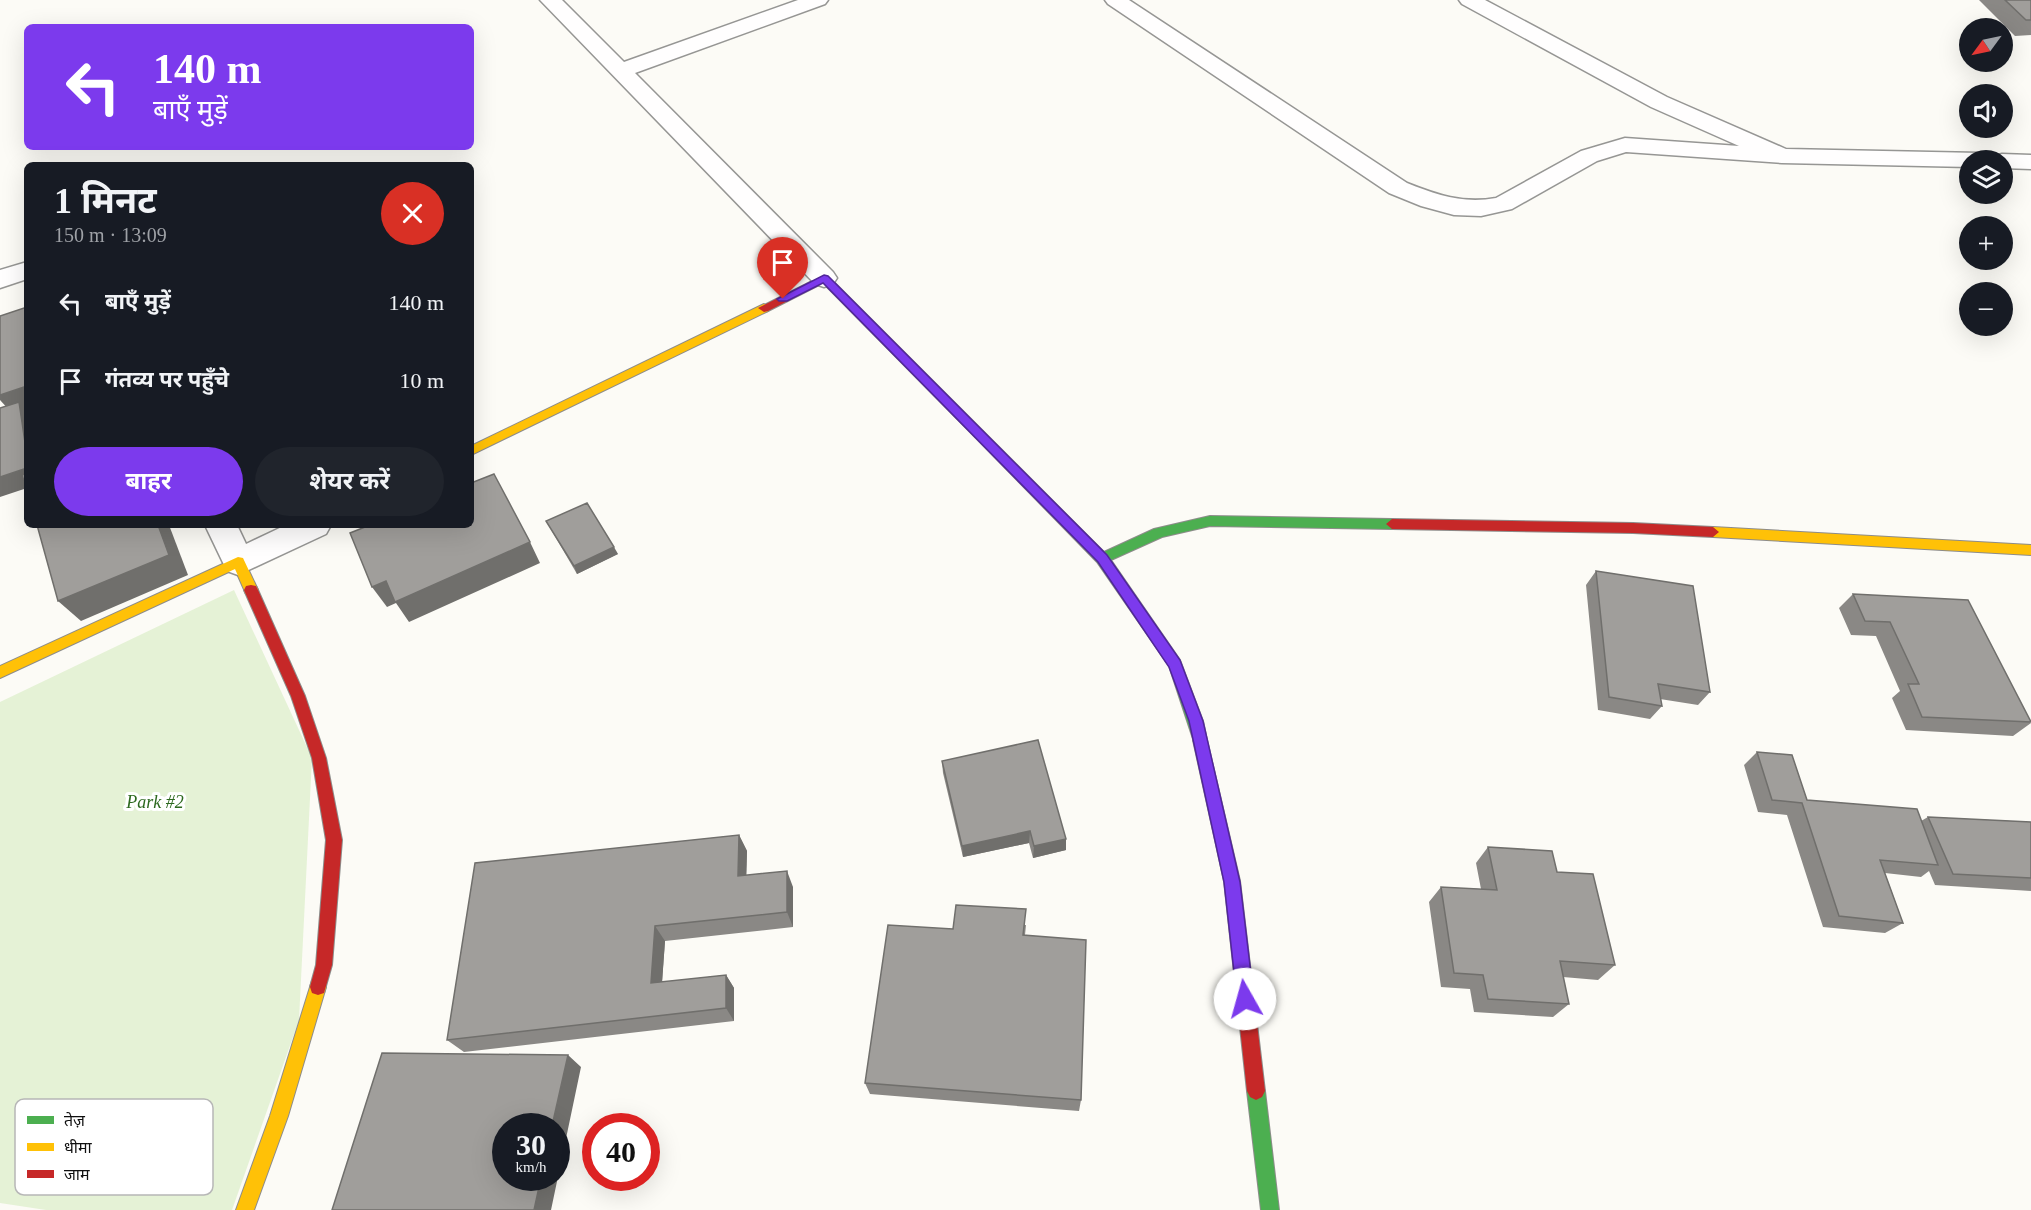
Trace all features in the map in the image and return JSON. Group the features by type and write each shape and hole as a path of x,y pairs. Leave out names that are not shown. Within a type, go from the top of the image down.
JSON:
{"street":[{"path":"550,0 1102,558 1175,664 1196,721 1232,882 1270,1210"},
{"path":"621,71 818,0"},
{"path":"1115,0 1398,188 1430,201 1454,207 1481,208 1503,204 1589,156 1625,145 1782,156 1959,160"},
{"path":"1469,0 1659,102 1782,156"},
{"path":"2013,161 2031,162"},
{"path":"0,279 24,271"},
{"path":"474,450 824,278"},
{"path":"1102,558 1159,533 1210,521 1632,528 2031,550"},
{"path":"222,528 298,696 319,758 334,840 324,965 279,1116 245,1210"},
{"path":"0,672 309,528"}],"green space":[{"name":"Park #2","path":"234,590 312,758 299,1020 232,1210 46,1210 0,1203 0,702"}],"building":[{"path":"2005,0 2031,0 2031,20 2026,20"},
{"path":"24,308 24,387 0,395 0,316"},
{"path":"19,402 24,436 24,469 0,477 0,408"},
{"path":"494,474 530,542 395,602 386,581 372,587 350,533 362,528 474,528 474,482"},
{"path":"587,503 614,547 574,566 546,521"},
{"path":"38,528 159,528 169,555 58,601"},
{"path":"1596,571 1693,586 1710,692 1658,684 1662,706 1609,697"},
{"path":"1853,594 1968,600 2031,722 1922,717 1908,684 1919,684 1890,622 1865,621"},
{"path":"1038,740 1066,839 1034,846 1030,831 962,846 942,761"},
{"path":"1757,752 1792,755 1807,800 1917,809 1938,865 1880,860 1903,923 1839,916 1802,803 1772,800"},
{"path":"1928,817 2031,822 2031,878 1953,874"},
{"path":"739,835 738,876 787,871 787,912 655,926 651,983 726,975 726,1008 447,1040 475,863"},
{"path":"1488,847 1552,851 1557,872 1593,874 1615,965 1560,961 1569,1004 1488,999 1483,975 1454,973 1441,887 1497,890"},
{"path":"956,905 1026,909 1023,935 1086,940 1081,1100 865,1083 888,925 953,929"},
{"path":"382,1053 568,1055 555,1113 492,1113 492,1191 538,1191 534,1210 332,1210"}],"traffic: fast":[{"path":"979,434 1102,558 1175,664 1196,721 1200,740"},
{"path":"1102,558 1159,533 1210,521 1392,524"},
{"path":"1256,1091 1270,1210"}],"traffic: slow":[{"path":"474,450 764,308"},
{"path":"1713,532 2031,550"},
{"path":"0,672 238,562 251,590"},
{"path":"245,1210 279,1116 318,987"}],"traffic: jam":[{"path":"764,308 824,278 979,434"},
{"path":"1392,524 1633,528 1713,532"},
{"path":"251,590 298,696 319,758 334,840 324,965 318,987"},
{"path":"1200,740 1232,881 1256,1091"}],"route":[{"path":"783,299 824,278 1102,558 1175,664 1196,721 1232,882 1245,999"}]}
